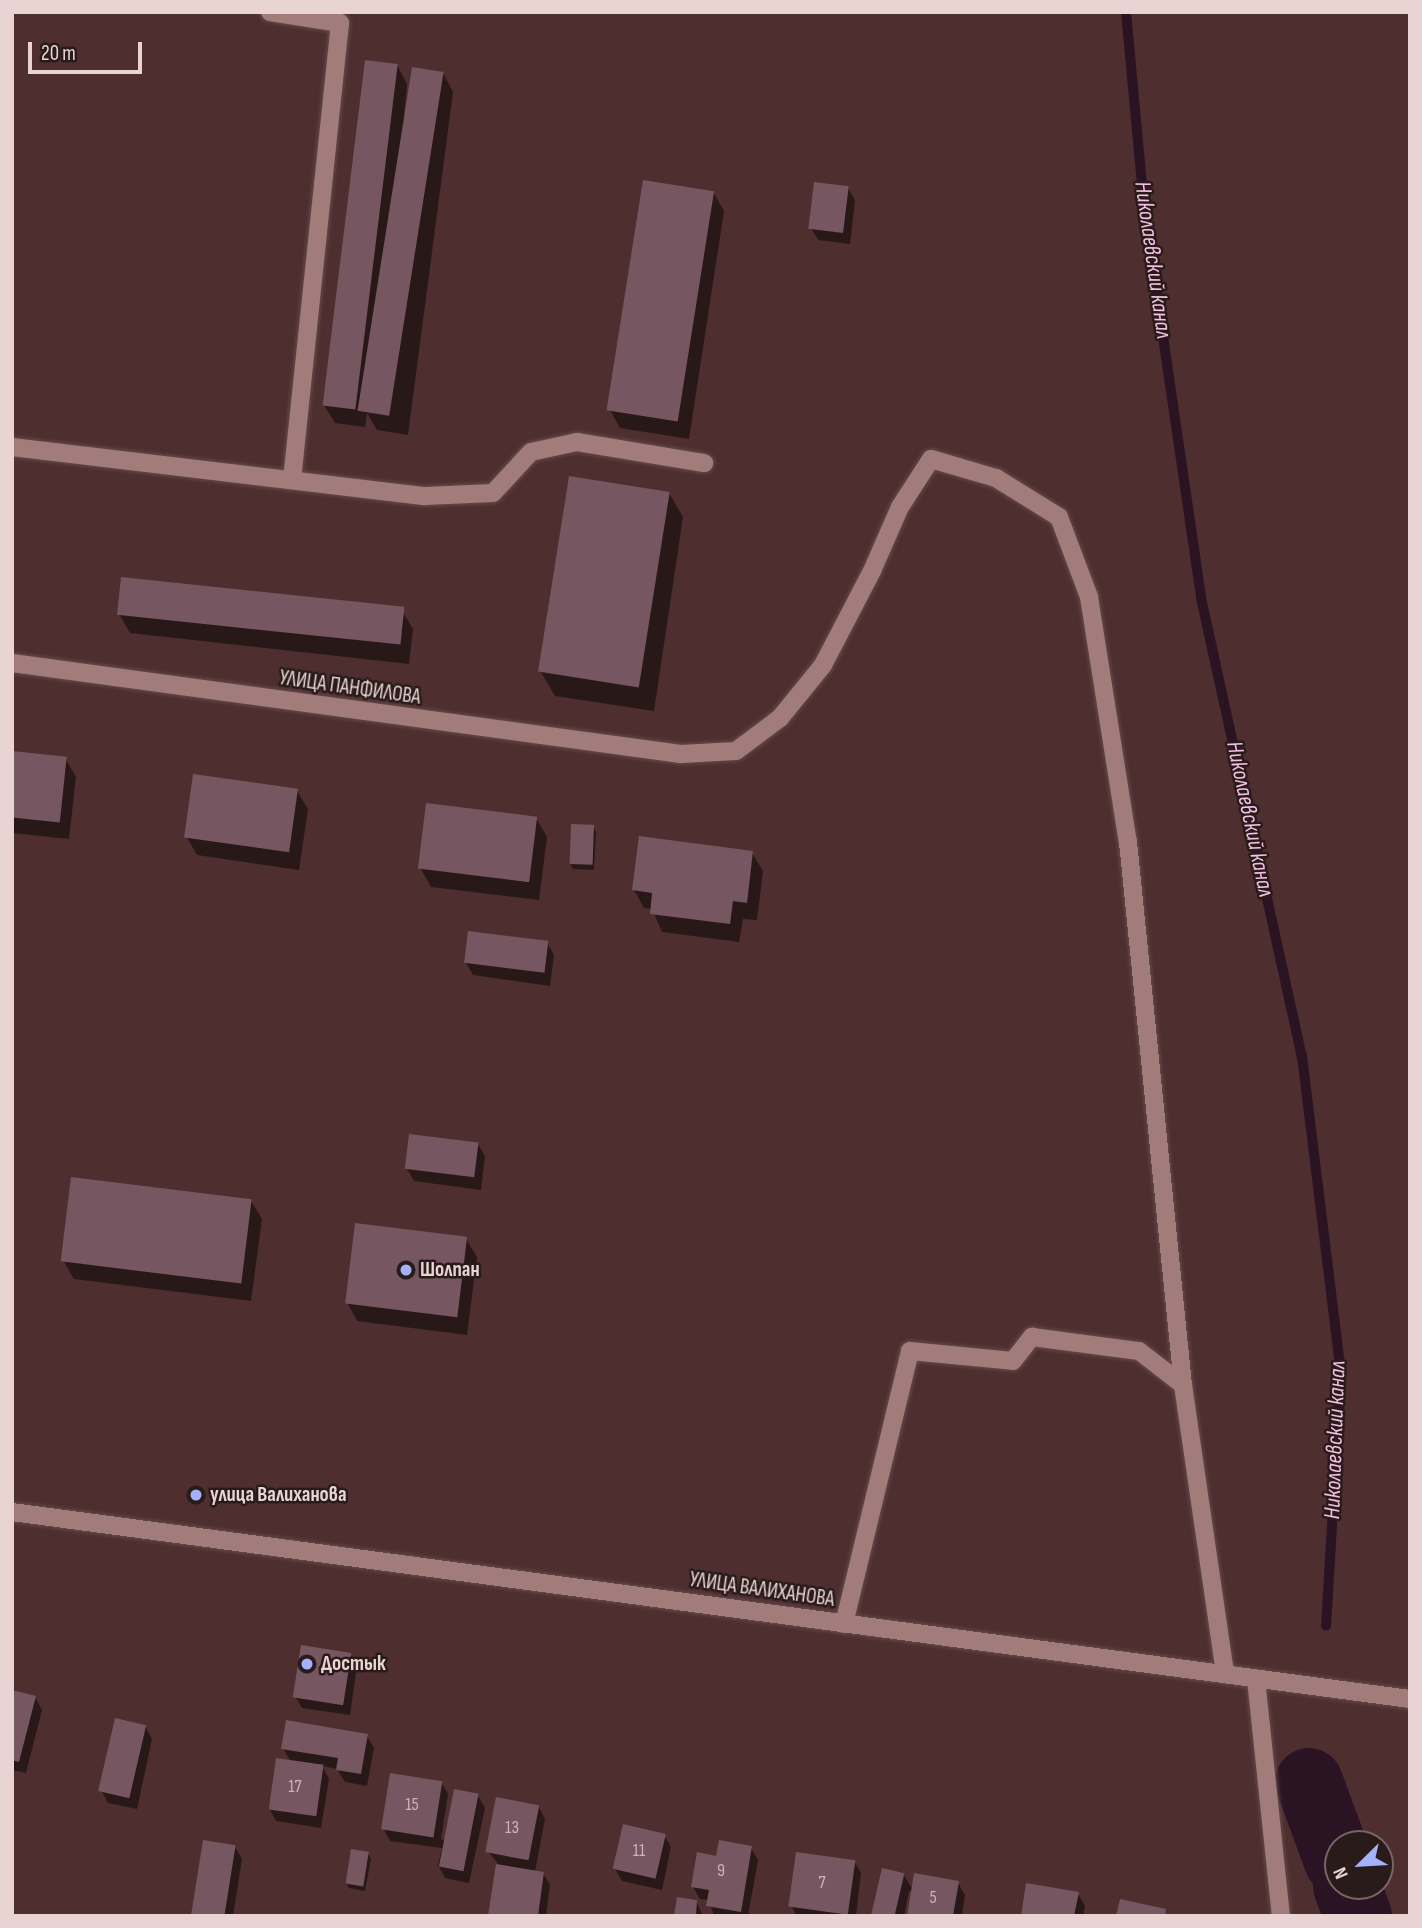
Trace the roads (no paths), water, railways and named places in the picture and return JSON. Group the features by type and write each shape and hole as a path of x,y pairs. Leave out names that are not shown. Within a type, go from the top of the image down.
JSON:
{"street":[{"path":"270,12 340,23 292,478"},
{"path":"12,447 292,478 425,496 493,493 531,452 577,442 704,463"},
{"name":"УЛИЦА ПАНФИЛОВА","path":"12,663 681,754 736,751 780,718 823,665 872,571 900,507 931,458 996,478 1059,517 1089,597 1128,842 1183,1385"},
{"path":"844,1624 910,1351 1013,1361 1032,1337 1139,1351 1183,1385 1225,1674"},
{"name":"УЛИЦА ВАЛИХАНОВА","path":"12,1512 1410,1699"},
{"path":"1256,1679 1281,1916"}],"waterway":[{"name":"Николаевский канал","path":"1126,12 1144,206 1201,598 1302,1056 1341,1374 1326,1626"},
{"path":"1309,1782 1327,1830"},
{"path":"1352,1900 1358,1916"}],"place":[{"name":"Шолпан","path":"406,1270"},
{"name":"улица Валиханова","path":"196,1495"},
{"name":"Достык","path":"307,1664"}]}
